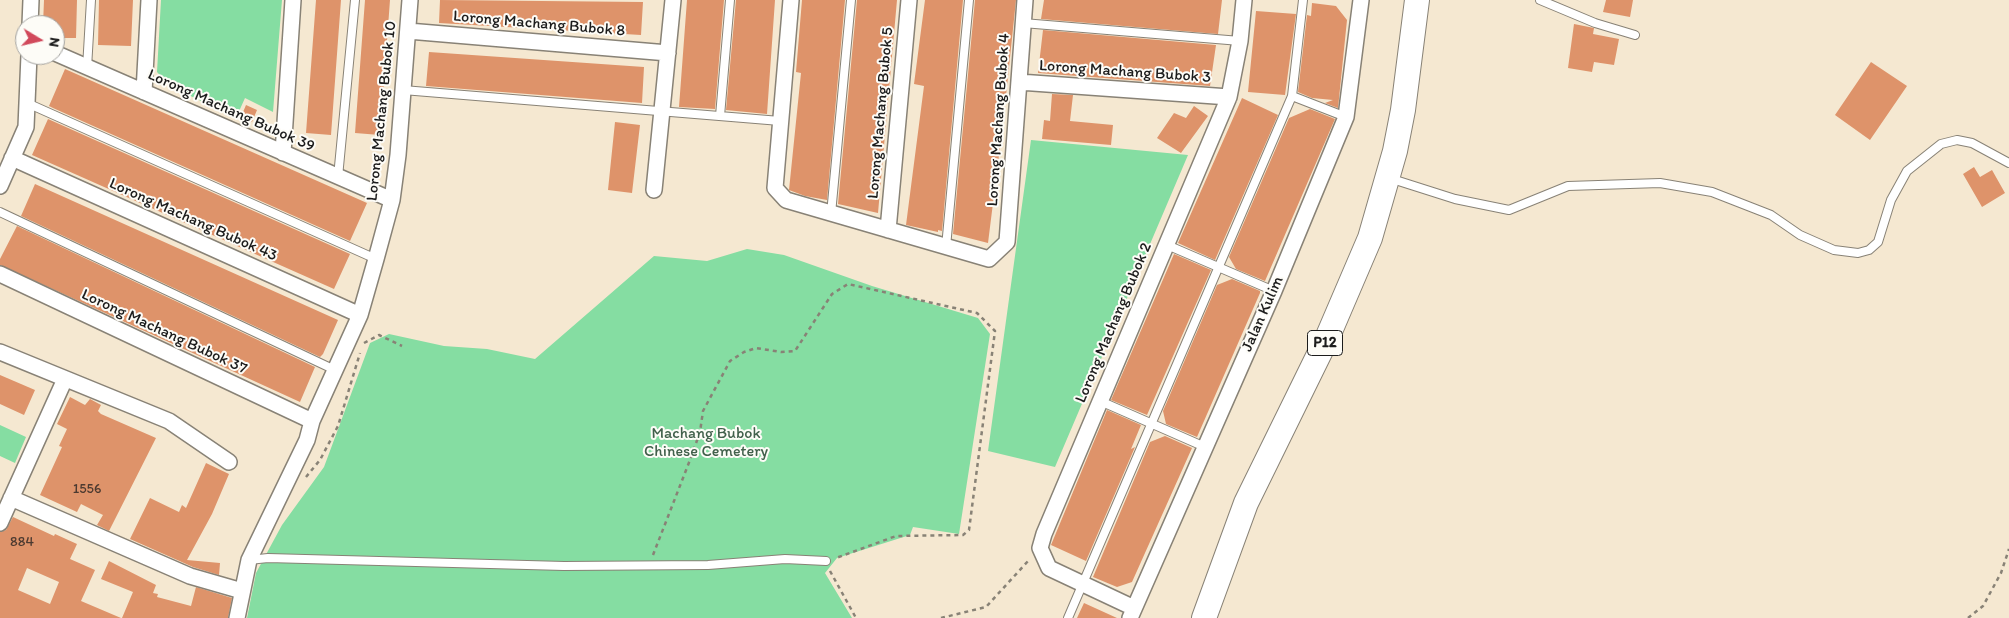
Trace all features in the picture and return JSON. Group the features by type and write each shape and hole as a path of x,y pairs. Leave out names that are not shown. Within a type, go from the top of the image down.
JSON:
{"main road":[{"name":"P12","path":"1204,618 1246,503 1328,336 1370,238 1388,177 1402,110 1417,0"}],"street":[{"path":"30,15 31,0"},
{"path":"144,92 149,0"},
{"path":"283,153 293,0"},
{"name":"Lorong Machang Bubok 10","path":"237,618 249,560 307,440 312,421 360,314 376,259 392,200 410,0"},
{"path":"654,190 673,0"},
{"path":"791,0 775,188 786,200 946,247"},
{"name":"Lorong Machang Bubok 5","path":"888,230 909,0"},
{"name":"Lorong Machang Bubok 4","path":"946,247 989,259 1007,242 1025,0"},
{"name":"Lorong Machang Bubok 2","path":"1040,548 1044,534 1229,97 1240,41 1244,0"},
{"name":"Jalan Kulim","path":"1132,613 1274,291 1346,117 1362,0"},
{"name":"Lorong Machang Bubok 8","path":"408,31 668,53"},
{"name":"Lorong Machang Bubok 39","path":"65,58 392,200"},
{"path":"0,186 26,127 29,65"},
{"name":"Lorong Machang Bubok 3","path":"1019,82 1229,97"},
{"name":"Lorong Machang Bubok 43","path":"12,158 360,314"},
{"name":"Lorong Machang Bubok 37","path":"0,274 312,421"},
{"path":"0,352 169,421 229,462"},
{"path":"0,523 64,379"},
{"path":"11,498 190,576 242,590"},
{"path":"1040,548 1050,568 1132,613"}],"lane":[{"path":"88,68 91,0"},
{"path":"338,177 355,0"},
{"path":"720,116 730,0"},
{"path":"831,214 851,0"},
{"path":"946,247 969,0"},
{"path":"1068,618 1292,96 1303,0"},
{"path":"1540,0 1595,22 1635,35"},
{"path":"1023,24 1240,41"},
{"path":"403,90 780,121"},
{"path":"1292,96 1346,117"},
{"path":"27,103 376,259"},
{"path":"1388,177 1455,199 1509,210 1568,186 1660,183 1712,192 1772,215 1800,234 1834,250 1858,253 1869,250 1878,242 1890,200 1907,171 1941,144 1957,140 1972,143 2009,163"},
{"path":"0,212 335,370"},
{"path":"1167,244 1274,291"},
{"path":"1100,401 1205,447"},
{"path":"249,560 268,558 564,566 708,565 785,559 826,561"}],"path":[{"path":"649,566 700,432 703,411 730,361 756,348 781,352 796,351 832,294 848,284 977,313 995,331 969,530 963,535 896,536 826,561 856,618"},
{"path":"363,344 378,335 402,346"},
{"path":"304,480 320,460 338,426 360,353"},
{"path":"941,618 986,607 1040,548"},
{"path":"1968,618 1983,606 2001,574 2009,549"}],"green space":[{"path":"161,0 282,0 273,112 245,98 236,118 170,86 157,72"},
{"path":"1031,140 1188,155 1055,467 988,451"},
{"name":"Machang Bubok Chinese Cemetery","path":"747,249 784,255 872,286 978,318 990,334 959,534 913,527 910,535 837,558 825,573 852,618 247,618 256,573 282,525 324,467 370,343 389,334 444,346 487,349 535,359 654,256 707,261"},
{"path":"0,425 26,437 15,463 0,456"}],"building":[{"path":"44,0 77,0 76,38 65,38 65,15 43,15"},
{"path":"99,0 133,0 131,46 98,45"},
{"path":"316,0 341,0 331,135 306,133"},
{"path":"365,0 390,0 380,135 355,133"},
{"path":"440,0 643,2 641,35 439,23"},
{"path":"687,0 724,0 715,109 679,107"},
{"path":"736,0 775,0 767,114 726,110"},
{"path":"802,0 845,0 827,200 805,196 789,190 801,73 796,72"},
{"path":"857,0 897,0 878,213 838,204"},
{"path":"925,0 963,0 942,231 938,230 938,232 906,225 924,86 914,84"},
{"path":"975,0 1016,0 988,243 953,234"},
{"path":"1044,0 1222,0 1218,34 1041,19"},
{"path":"1606,0 1633,0 1630,17 1603,12"},
{"path":"1312,3 1336,6 1347,20 1338,108 1325,103 1333,100 1312,98 1298,92 1307,15 1311,16"},
{"path":"1256,11 1296,14 1285,95 1248,92"},
{"path":"1574,24 1594,28 1593,34 1619,39 1614,65 1594,62 1592,72 1568,68"},
{"path":"1043,30 1216,45 1210,86 1038,73"},
{"path":"429,52 644,67 642,103 426,86"},
{"path":"1871,62 1907,86 1870,140 1835,115"},
{"path":"65,69 367,203 350,241 49,106"},
{"path":"1052,94 1073,95 1070,121 1113,125 1111,145 1042,139 1044,120 1050,121"},
{"path":"1242,98 1278,115 1215,260 1178,243"},
{"path":"246,105 257,110 252,122 241,117"},
{"path":"1194,106 1208,116 1181,153 1157,138 1174,113 1186,118"},
{"path":"1310,109 1335,119 1265,281 1236,269 1229,257 1289,118"},
{"path":"48,119 350,254 334,289 32,155"},
{"path":"615,122 640,125 632,193 608,190"},
{"path":"1974,167 1980,177 1992,170 2005,193 1982,207 1963,174"},
{"path":"35,184 338,320 323,354 320,357 21,216"},
{"path":"17,226 315,367 300,402 0,265 0,259"},
{"path":"1174,254 1211,270 1147,415 1111,400"},
{"path":"1232,279 1260,291 1260,293 1197,437 1166,424 1163,411 1217,285"},
{"path":"0,375 35,390 24,415 0,404"},
{"path":"70,397 85,405 90,399 101,405 98,411 101,414 156,438 109,531 97,525 103,515 81,504 77,512 40,495 62,447 59,446 67,429 57,424"},
{"path":"1107,410 1141,425 1131,449 1135,447 1086,561 1051,545"},
{"path":"1165,436 1192,448 1132,582 1117,587 1093,577 1150,442"},
{"path":"206,463 229,474 212,514 187,560 220,563 219,575 193,567 130,539 150,498 179,512 182,505 186,508"},
{"path":"13,517 54,536 55,534 77,544 70,559 95,570 81,601 121,618 0,618 0,532 6,530","holes":["27,568 59,582 50,604 18,590"]},
{"path":"109,561 156,585 153,593 158,594 157,597 191,606 196,587 232,598 228,618 122,618 133,592 101,579"},
{"path":"1084,603 1117,618 1077,618"}]}
